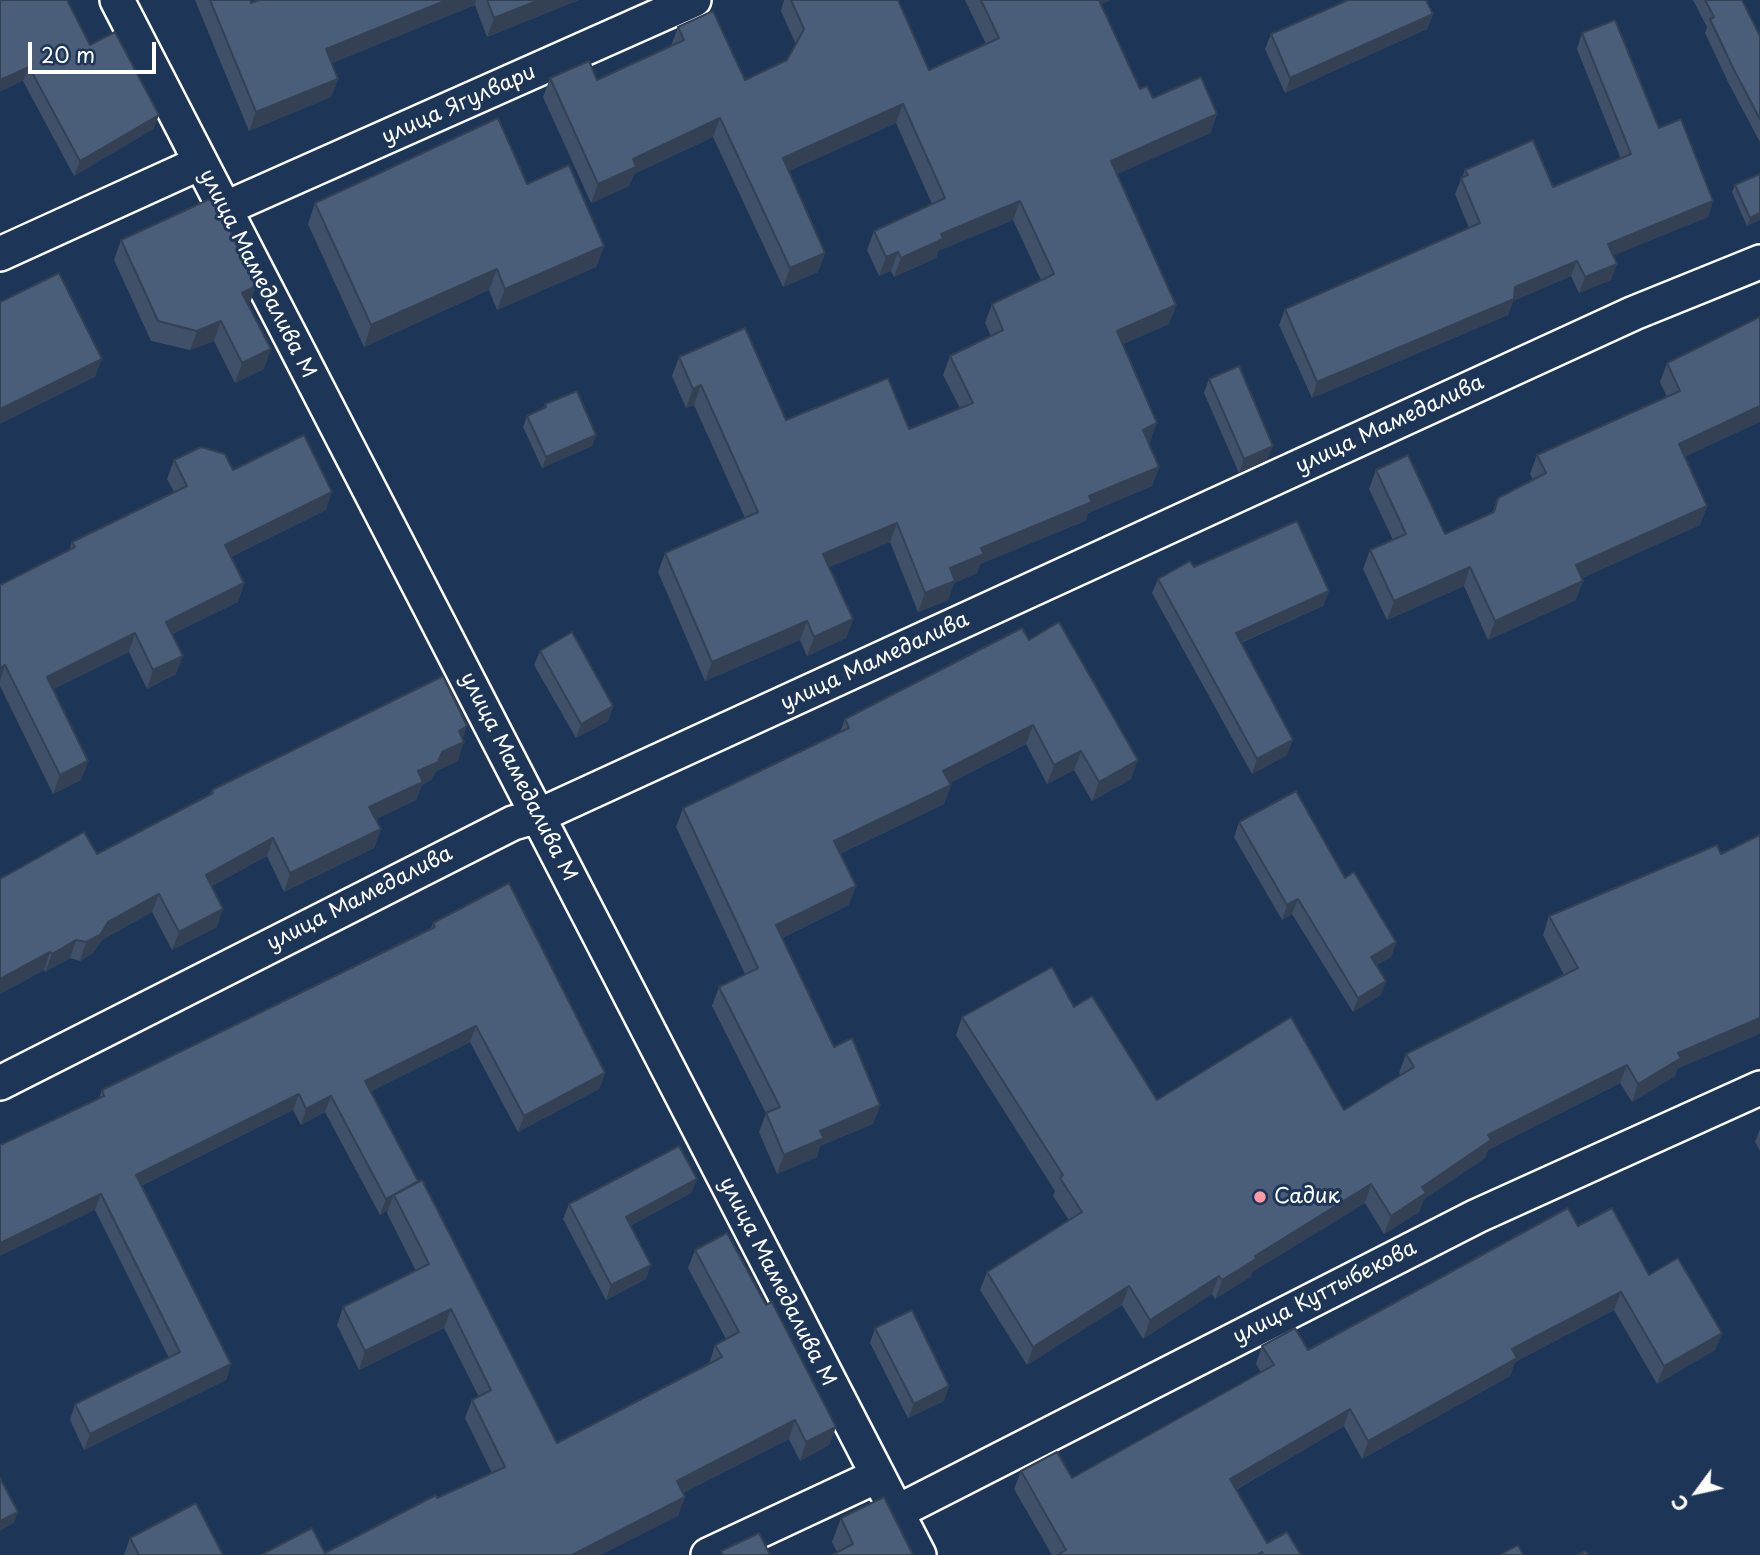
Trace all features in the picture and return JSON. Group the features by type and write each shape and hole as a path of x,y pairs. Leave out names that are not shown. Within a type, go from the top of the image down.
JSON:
{"street":[{"name":"улица Мамедалива М","path":"117,0 919,1555"},
{"name":"улица Ягулвари","path":"224,209 694,0"},
{"path":"0,254 200,163"},
{"name":"улица Мамедалива","path":"0,1083 513,822 538,816 1634,313 1760,262"},
{"name":"улица Куттыбекова","path":"897,1513 1477,1216 1760,1088"},
{"path":"708,1555 877,1476"}],"building":[{"path":"0,0 67,0 90,45 115,32 159,115 80,161 29,67 0,80"},
{"path":"210,0 250,0 251,3 259,0 447,0 326,49 338,79 256,112"},
{"path":"487,0 539,0 494,18"},
{"path":"791,0 898,0 929,70 999,38 981,0 1099,0 1140,89 1147,86 1153,98 1201,77 1217,114 1111,161 1176,305 1117,331 1157,423 1143,430 1159,467 1089,496 1092,502 981,548 984,554 950,568 955,581 925,593 897,523 823,554 853,619 814,637 807,621 712,662 665,553 758,512 701,385 693,389 679,357 745,328 786,420 888,378 909,429 973,403 950,356 1003,330 992,304 1054,274 1020,201 941,234 943,239 901,258 898,252 886,257 874,231 945,198 903,104 783,158 825,253 790,268 720,118 633,159 636,167 598,184 550,78 589,61 597,80 684,40 678,27 713,11 745,80 787,60 804,29"},
{"path":"1348,0 1426,0 1433,14 1290,78 1271,34"},
{"path":"1705,0 1742,0 1760,36 1760,119 1710,19 1714,17"},
{"path":"1615,20 1659,128 1681,119 1713,201 1608,244 1617,264 1585,277 1577,261 1515,287 1514,299 1317,382 1285,309 1480,223 1461,178 1468,175 1465,170 1533,140 1553,187 1631,154 1582,33"},
{"path":"498,118 527,184 569,165 604,246 505,289 497,269 371,325 315,203"},
{"path":"1760,174 1760,213 1750,218 1735,185"},
{"path":"214,197 256,286 242,293 271,349 242,363 221,321 197,331 158,321 121,240"},
{"path":"59,273 102,359 0,409 0,302"},
{"path":"1760,317 1760,406 1679,444 1707,506 1576,565 1583,581 1495,621 1470,567 1394,601 1370,550 1406,534 1376,470 1408,455 1445,534 1494,512 1498,498 1546,473 1537,455 1680,391 1667,363"},
{"path":"1239,366 1273,446 1244,459 1209,379"},
{"path":"577,391 596,435 546,457 527,416 546,407 545,404"},
{"path":"304,435 332,492 225,545 244,583 166,622 183,656 153,670 135,633 47,677 88,761 60,775 5,665 0,668 0,585 75,547 72,542 187,486 174,460 201,447 225,454 233,470"},
{"path":"1297,521 1329,591 1236,633 1293,740 1257,759 1158,579 1190,561 1194,567"},
{"path":"1059,622 1138,760 1099,782 1081,751 1054,765 1033,725 943,771 951,785 834,841 856,886 776,925 834,1047 852,1038 880,1105 820,1131 824,1138 784,1155 766,1113 780,1107 719,987 758,968 683,808 849,728 845,719 1022,628 1029,640"},
{"path":"572,632 613,706 581,724 540,651"},
{"path":"443,676 467,726 459,731 464,742 442,752 438,762 418,771 423,782 369,807 381,829 290,873 273,838 206,875 223,909 179,932 159,894 108,922 100,935 86,942 76,940 0,979 0,879 84,832 97,854 213,793 212,790"},
{"path":"1296,791 1345,878 1354,872 1396,942 1371,957 1386,981 1358,998 1298,899 1287,905 1239,822"},
{"path":"1760,835 1760,1018 1678,1053 1681,1058 1638,1084 1627,1065 1488,1135 1491,1140 1422,1187 1426,1193 1391,1216 1371,1184 1255,1256 1256,1259 1222,1280 1219,1276 1150,1320 1129,1286 1033,1347 987,1272 1082,1212 1060,1178 1063,1175 962,1017 1052,967 1074,1007 1092,996 1157,1100 1291,1017 1344,1110 1414,1067 1406,1054 1578,968 1549,916 1717,845 1721,854"},
{"path":"509,883 605,1073 524,1116 476,1026 365,1081 418,1181 386,1199 331,1096 306,1109 299,1094 136,1175 231,1364 90,1434 75,1404 180,1352 101,1194 0,1243 0,1145 104,1096 102,1090 435,927 433,923"},
{"path":"679,1146 697,1179 626,1217 651,1265 611,1285 569,1204"},
{"path":"422,1180 557,1443 722,1357 715,1345 739,1332 695,1250 727,1233 766,1305 772,1302 836,1427 806,1442 795,1420 677,1481 685,1497 572,1555 261,1555 312,1528 325,1553 436,1495 437,1498 505,1467 472,1400 491,1390 451,1309 365,1351 343,1307 429,1264 394,1195"},
{"path":"1568,1208 1578,1226 1612,1208 1649,1275 1678,1258 1722,1333 1664,1366 1621,1292 1512,1349 1517,1358 1368,1441 1350,1409 1230,1479 1267,1543 1287,1532 1301,1555 1263,1555 1262,1552 1257,1555 1057,1555 1066,1550 1021,1471 1057,1452 1072,1478 1274,1365 1262,1346 1295,1328 1308,1350"},
{"path":"912,1310 949,1386 914,1404 875,1328"},
{"path":"0,1478 18,1512 0,1521"},
{"path":"884,1497 913,1555 832,1555 853,1544 841,1518"},
{"path":"196,1503 223,1555 139,1555 130,1538"},
{"path":"759,1533 770,1555 723,1555 721,1551"},
{"path":"1518,1545 1523,1555 1500,1555"}],"place":[{"name":"Садик","path":"1260,1197"}]}
